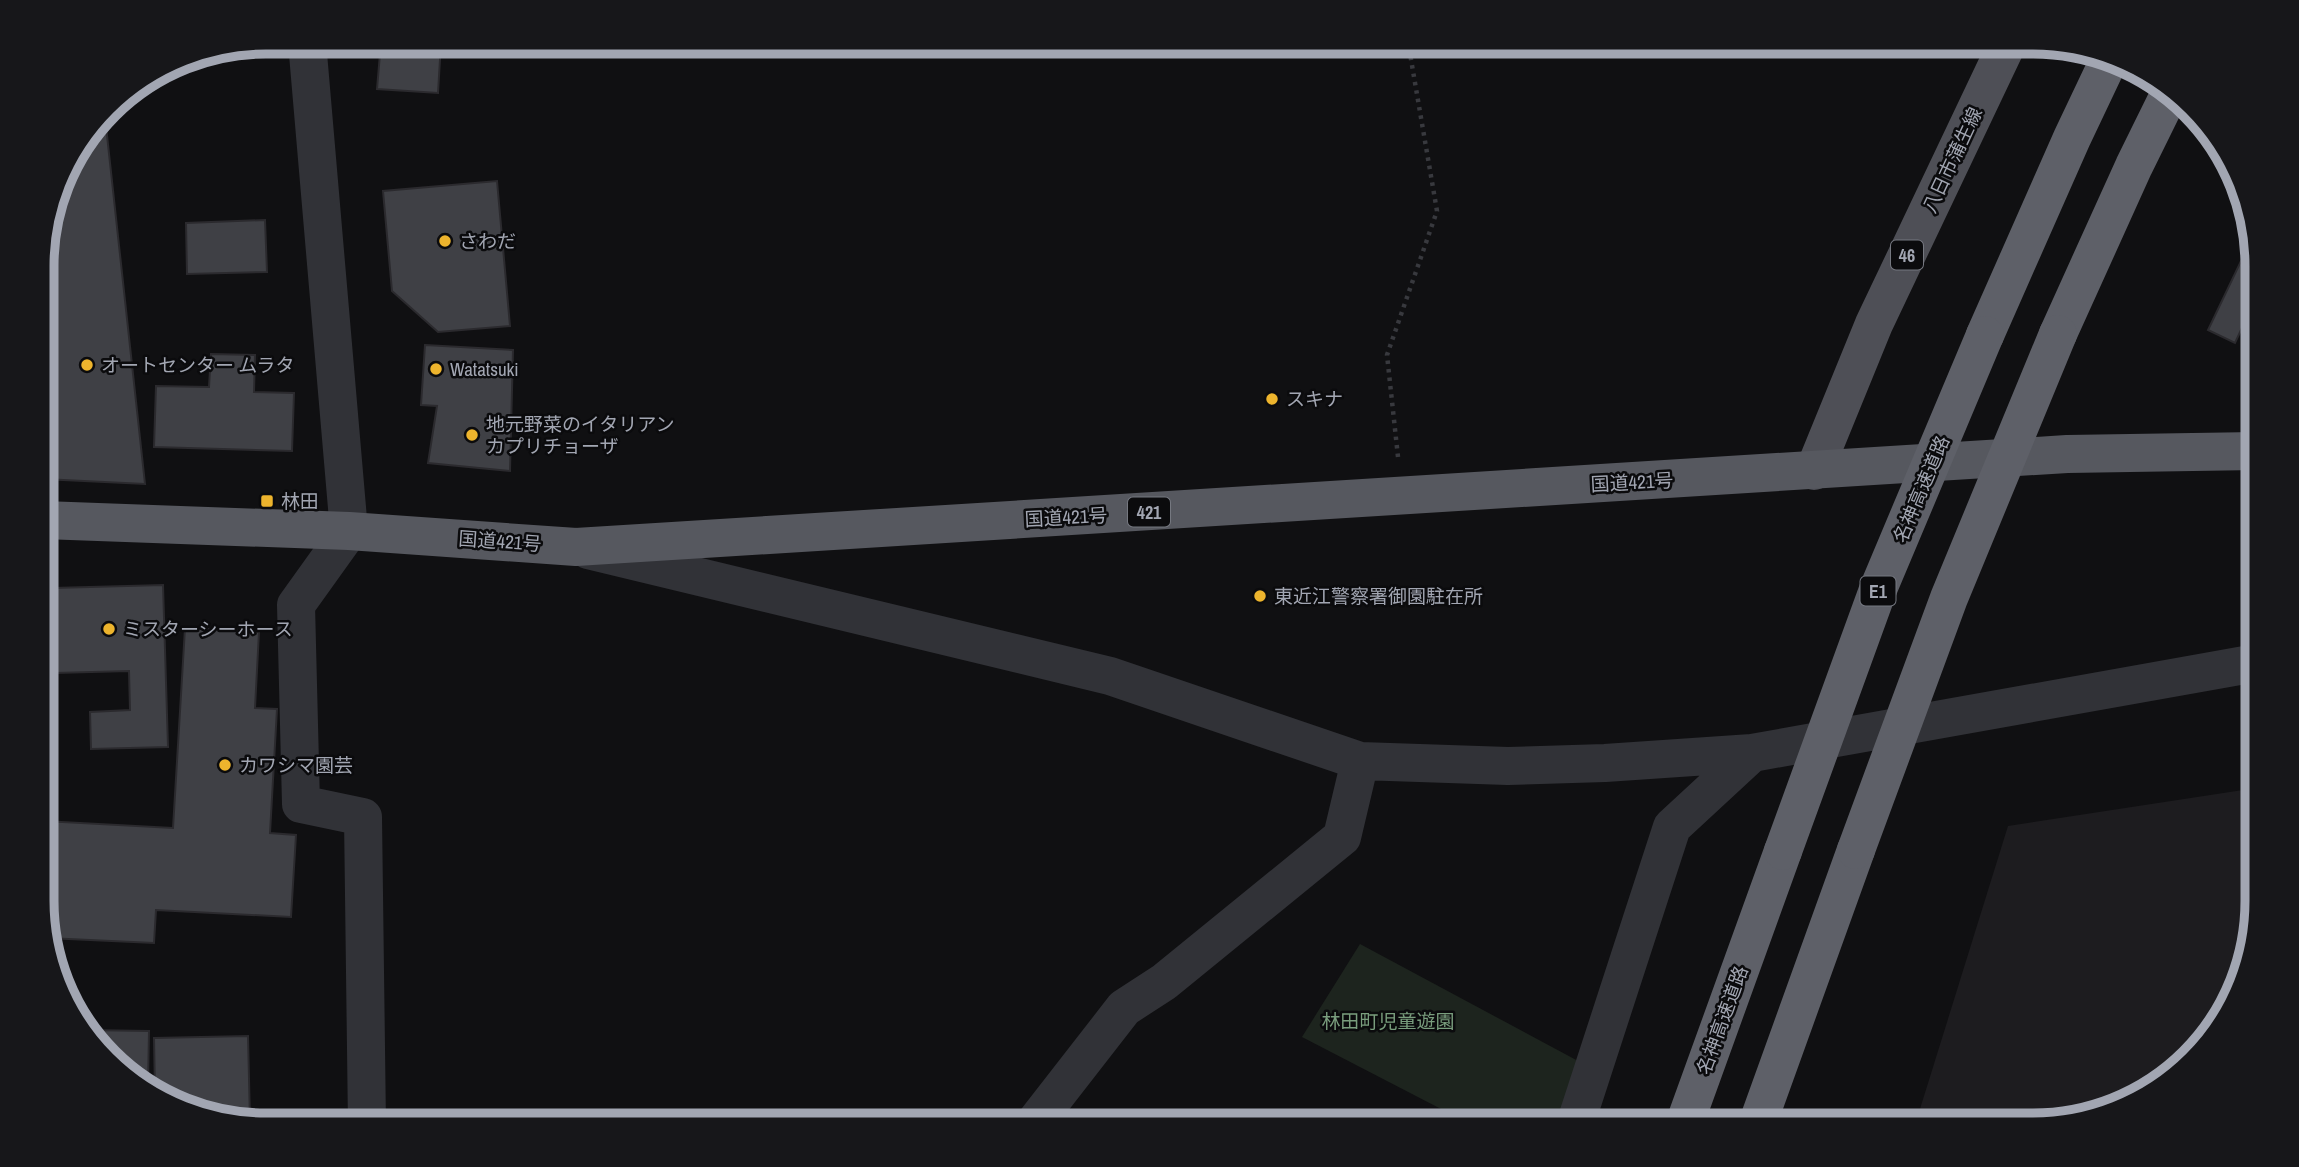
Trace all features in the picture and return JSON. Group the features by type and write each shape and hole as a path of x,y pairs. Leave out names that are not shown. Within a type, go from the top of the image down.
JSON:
{"highway":[{"name":"名神高速道路","path":"1689,1112 1880,587 1985,335 2106,67"},
{"path":"1762,1112 1949,598 2058,334 2166,101"},
{"name":"国道421号","path":"55,520 349,531 576,547 2067,454 2245,451"}],"main road":[{"name":"八日市蒲生線","path":"1814,471 1874,324 2002,54"}],"street":[{"path":"308,55 349,531 296,605 301,804 363,817 366,1113"},
{"path":"576,547 1110,676 1360,761 1508,766 1605,763 1752,753 2245,665"},
{"path":"1579,1112 1672,827 1752,753"},
{"path":"1043,1113 1124,1009 1164,982 1342,837 1360,761"}],"path":[{"path":"1403,496 1387,355 1437,211 1410,54"}],"shaded area":[{"path":"2245,790 2245,901 2241,942 2234,969 2209,1019 2192,1041 2151,1077 2127,1091 2101,1102 2047,1112 1919,1112 2008,826"}],"green space":[{"name":"林田町児童遊園","path":"1360,944 1593,1069 1579,1112 1448,1112 1302,1037"}],"building":[{"path":"380,55 440,55 438,93 377,89"},
{"name":"オートセンター ムラタ","path":"106,127 145,484 55,480 56,238 61,211 76,172"},
{"name":"さわだ","path":"497,181 510,326 438,332 392,291 383,191"},
{"path":"265,220 267,272 187,274 186,223"},
{"path":"2241,261 2245,263 2245,322 2235,343 2208,330"},
{"name":"地元野菜のイタリアン カプリチョーザ","path":"425,345 513,350 510,471 428,463 437,406 421,405"},
{"path":"211,354 255,355 254,392 294,393 292,451 154,447 156,386 209,387"},
{"name":"ミスターシーホース","path":"163,585 168,747 91,749 90,712 130,710 129,671 55,673 54,588"},
{"name":"カワシマ園芸","path":"185,628 259,632 255,708 277,709 270,833 296,835 291,917 156,910 154,943 58,939 54,901 54,822 173,828"},
{"path":"98,1030 149,1031 148,1077 116,1051"},
{"path":"248,1036 250,1112 198,1102 155,1081 154,1038"}],"place":[{"name":"さわだ","path":"445,241"},
{"name":"オートセンター ムラタ","path":"87,365"},
{"name":"Watatsuki","path":"436,369"},
{"name":"スキナ","path":"1272,399"},
{"name":"地元野菜のイタリアン カプリチョーザ","path":"472,435"},
{"name":"林田","path":"267,501"},
{"name":"東近江警察署御園駐在所","path":"1260,596"},
{"name":"ミスターシーホース","path":"109,629"},
{"name":"カワシマ園芸","path":"225,765"}]}
